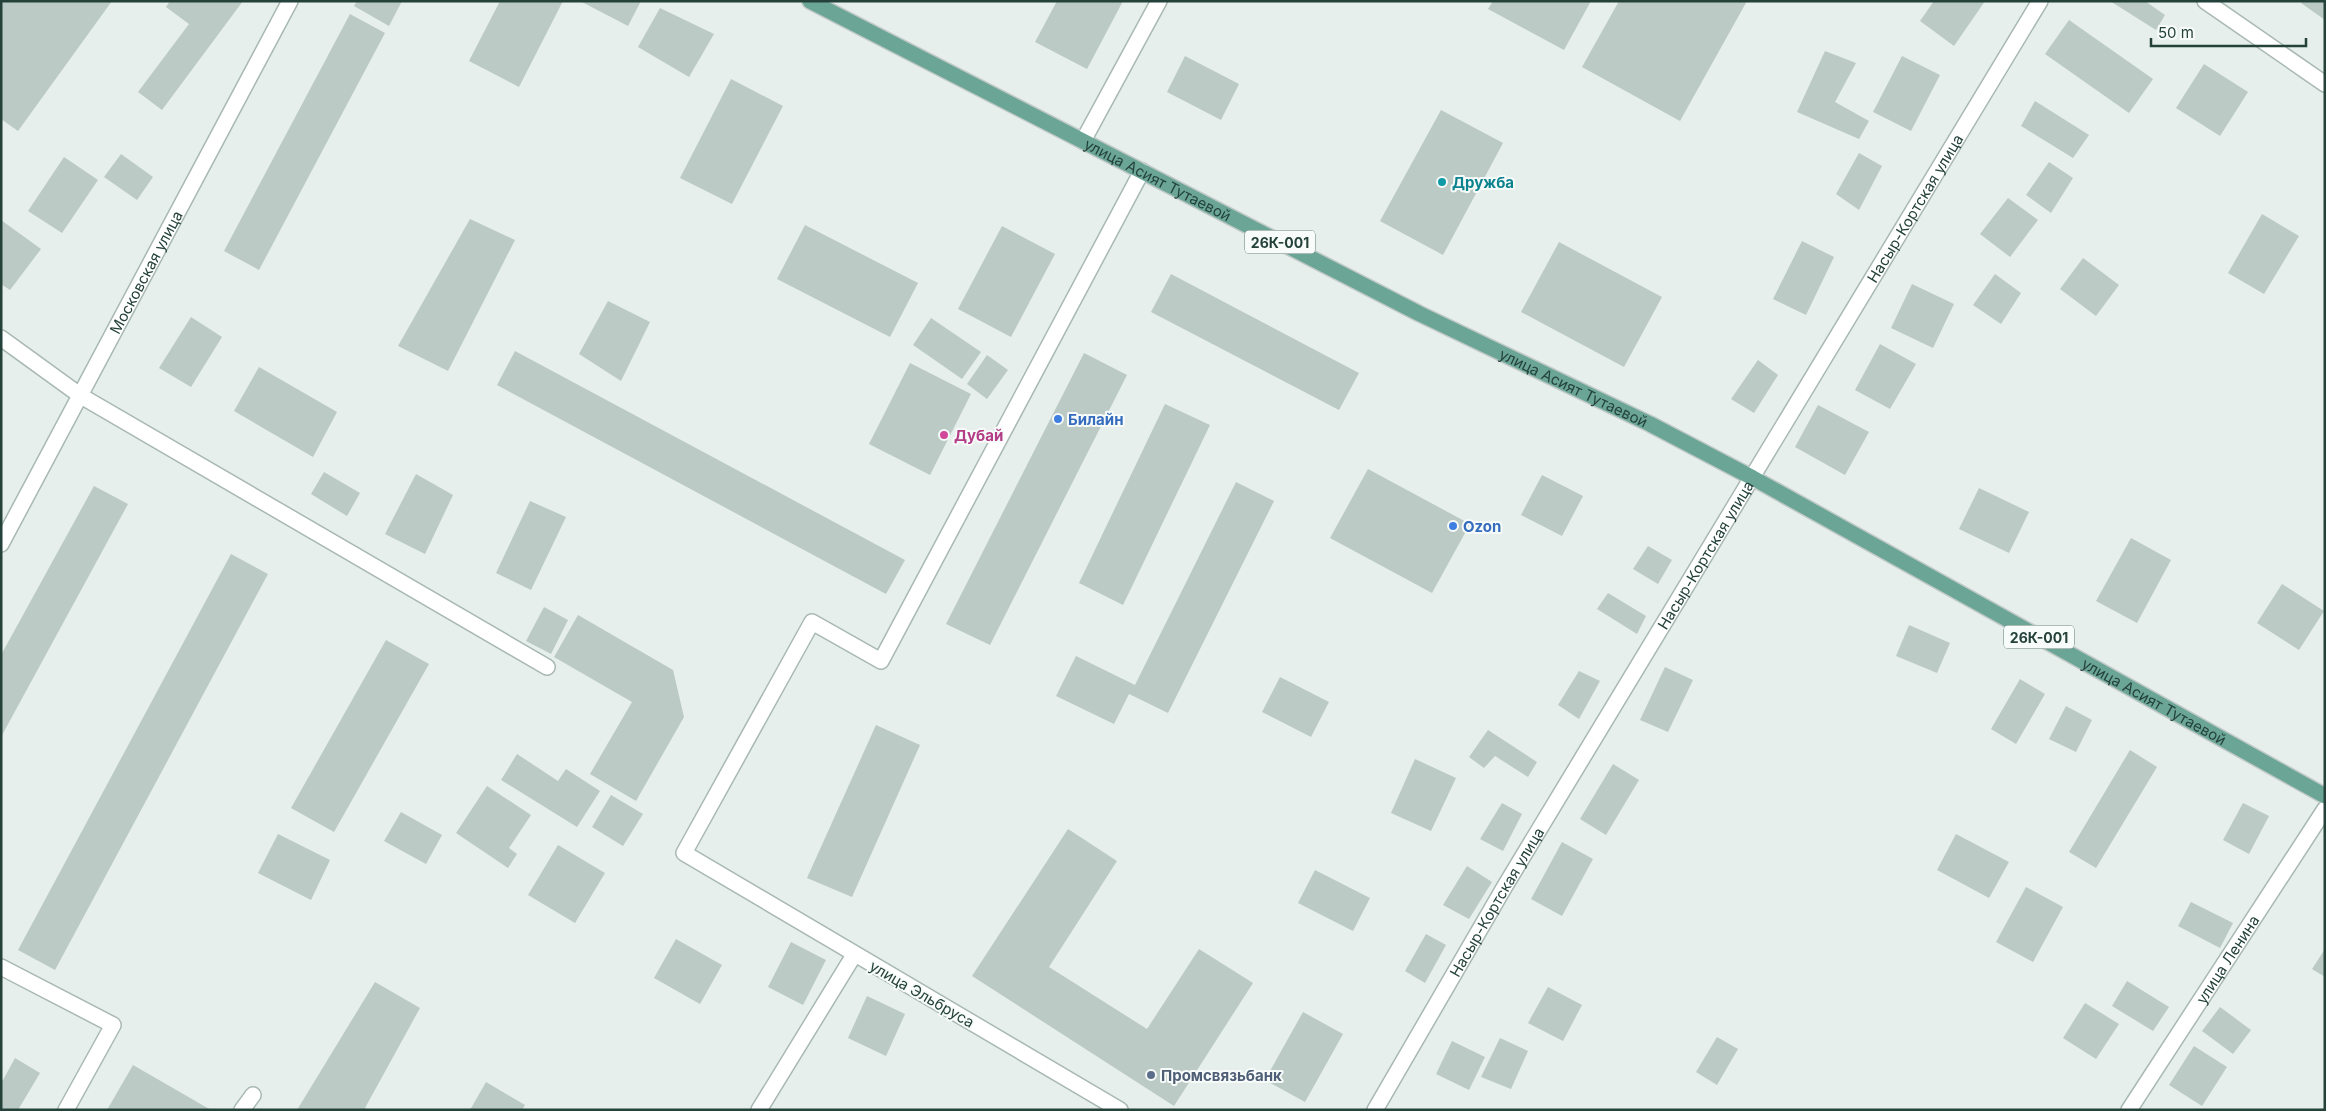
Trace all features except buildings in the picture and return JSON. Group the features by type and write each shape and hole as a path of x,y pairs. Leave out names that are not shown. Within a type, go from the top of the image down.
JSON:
{"main road":[{"name":"улица Асият Тутаевой","path":"810,1 1420,314 1650,424 1753,478 2325,796"}],"street":[{"name":"Московская улица","path":"1,544 290,1"},
{"path":"1083,141 1159,1"},
{"name":"Насыр-Кортская улица","path":"1375,1110 1510,878 2040,1"},
{"path":"2206,1 2325,84"},
{"path":"854,955 684,854 812,622 881,661 1142,171"},
{"path":"1,338 81,396 547,667"},
{"name":"улица Ленина","path":"2130,1110 2325,809"},
{"name":"улица Эльбруса","path":"759,1110 854,955 1120,1110"},
{"path":"1,967 113,1025 66,1110"},
{"path":"242,1110 252,1095"}],"place":[{"name":"Дружба","path":"1442,182"},
{"name":"Билайн","path":"1058,419"},
{"name":"Дубай","path":"944,435"},
{"name":"Ozon","path":"1453,526"},
{"name":"Промсвязьбанк","path":"1151,1075"}]}
